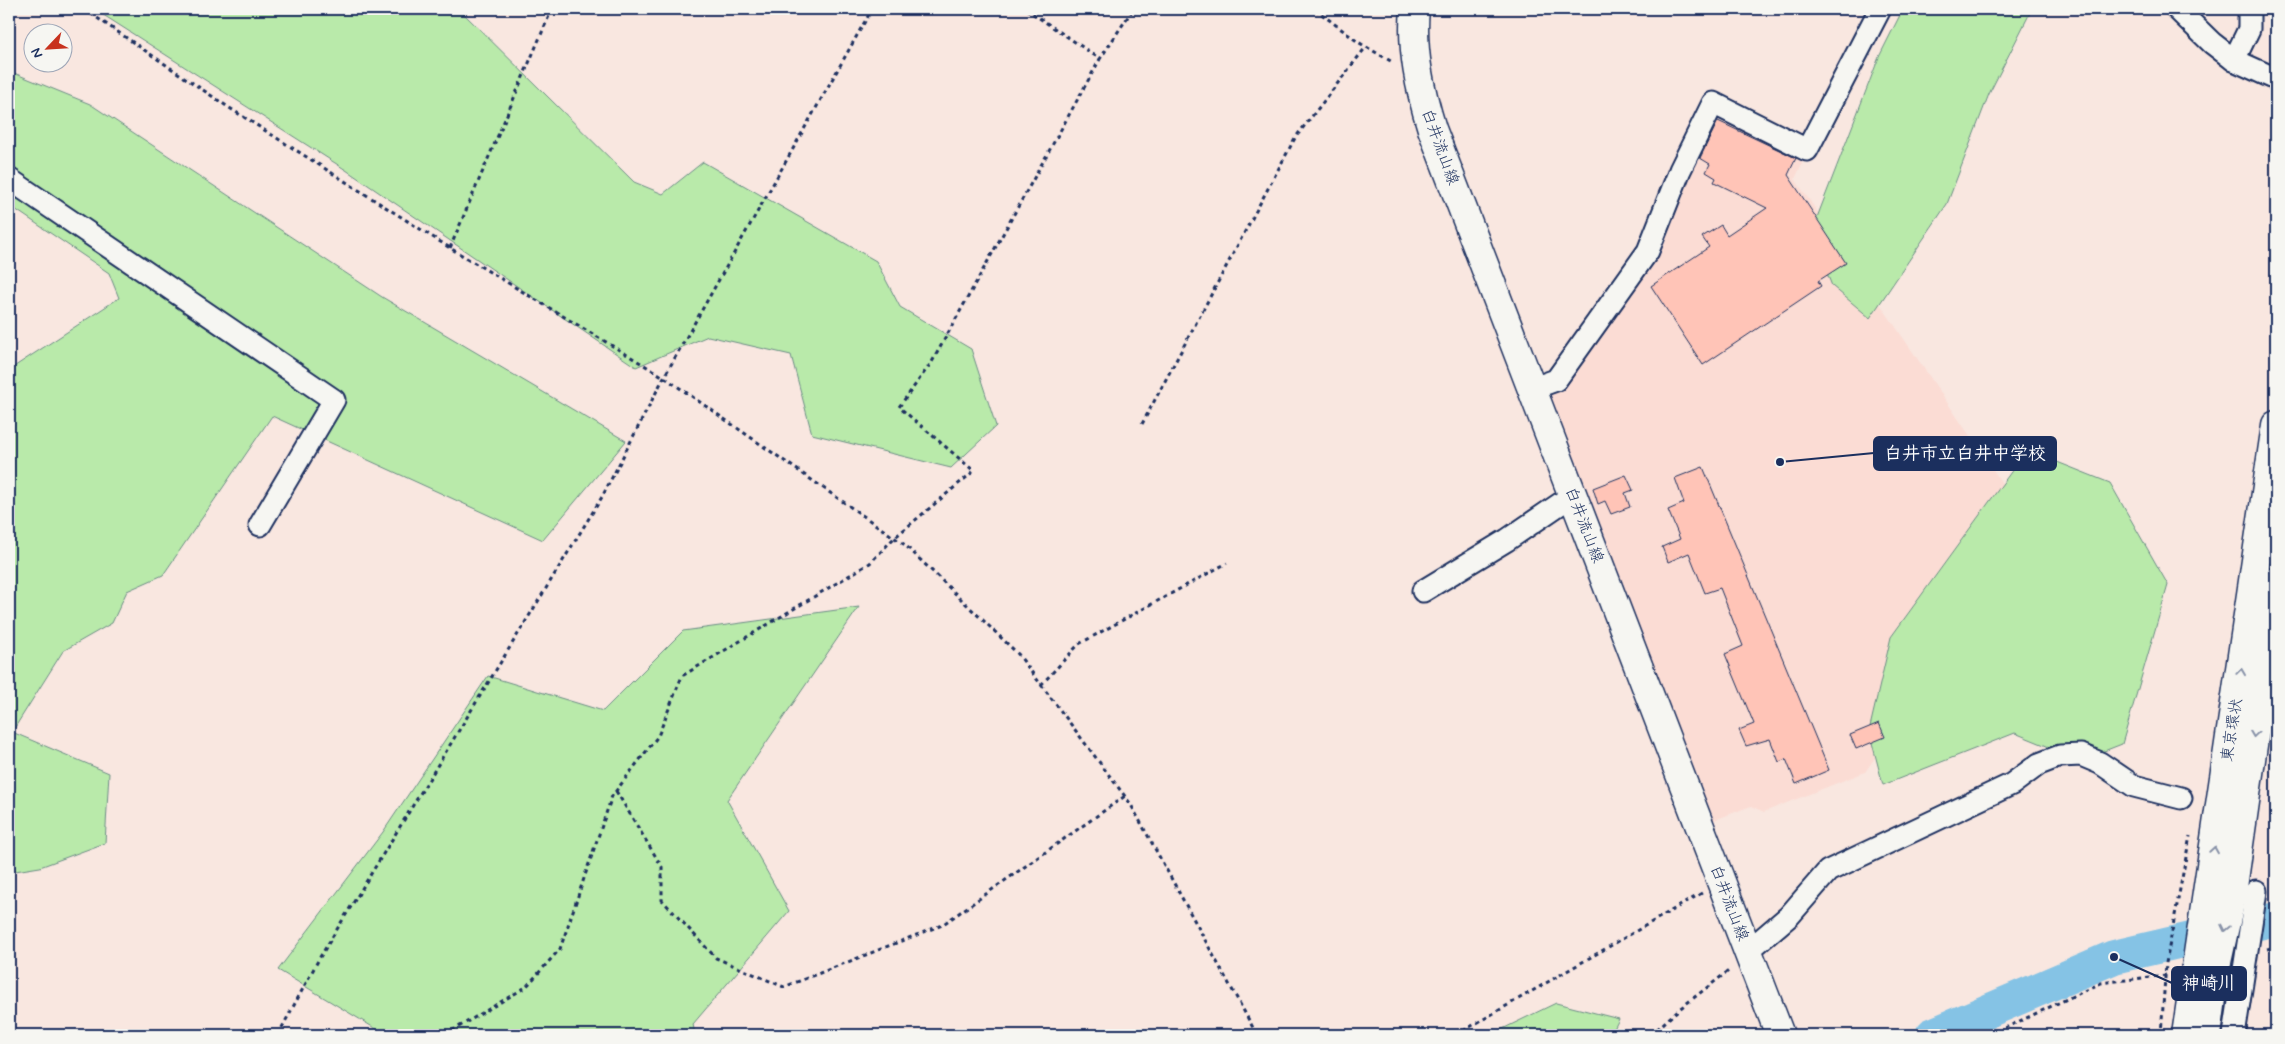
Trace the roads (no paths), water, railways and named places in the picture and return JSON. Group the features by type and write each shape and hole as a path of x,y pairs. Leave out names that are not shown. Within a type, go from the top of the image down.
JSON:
{"main road":[{"name":"白井流山線","path":"1415,9 1415,53 1418,77 1432,129 1780,1035"},
{"name":"東京環状","path":"2232,894 2276,425"},
{"name":"東京環状","path":"2186,1035 2207,963 2232,894 2270,674 2276,582"},
{"name":"東京環状","path":"2207,963 2208,1035"}],"street":[{"path":"1531,389 1556,380 1648,251 1680,170 1713,103 1807,150 1880,9"},
{"path":"2177,9 2212,43 2234,60 2276,79"},
{"path":"2234,60 2249,29 2249,9"},
{"path":"9,180 334,400 260,525"},
{"path":"1423,591 1507,540 1573,495"},
{"path":"1748,953 1788,916 1828,871 2012,784 2039,764 2060,756 2081,756 2100,763 2134,786 2181,798"},
{"path":"2232,894 2247,955 2234,1035"}],"waterway":[{"path":"1932,1035 2114,957 2276,919"}],"place":[{"name":"白井市立白井中学校","path":"1780,462"},
{"name":"神崎川","path":"2114,957"}]}
